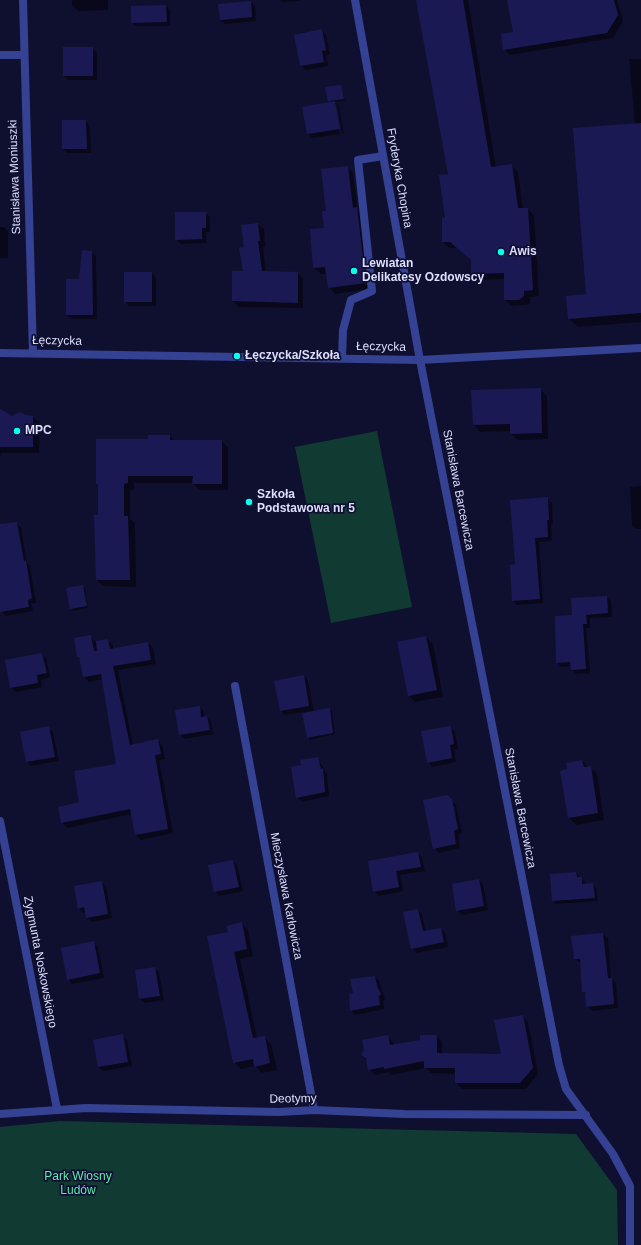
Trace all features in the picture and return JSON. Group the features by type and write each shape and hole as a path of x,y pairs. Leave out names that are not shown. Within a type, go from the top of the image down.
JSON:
{"street":[{"name":"Stanisława Moniuszki","path":"23,0 23,55 33,353"},
{"name":"Fryderyka Chopina","path":"355,0 420,360"},
{"path":"0,55 23,55"},
{"path":"342,358 343,330 351,300 372,291 358,160 383,156"},
{"name":"Łęczycka","path":"0,352 420,360 641,348"},
{"name":"Stanisława Barcewicza","path":"420,360 558,1065 566,1089 613,1154 630,1186 630,1245"},
{"name":"Mieczysława Karłowicza","path":"235,686 314,1110"},
{"name":"Zygmunta Noskowskiego","path":"0,820 57,1109"},
{"name":"Deotymy","path":"0,1114 57,1109 279,1112 314,1110 404,1114 586,1115"}],"green space":[{"path":"377,431 412,607 331,623 295,447"},
{"name":"Park Wiosny Ludów","path":"60,1121 576,1134 617,1190 618,1245 0,1245 0,1127"}],"building":[{"path":"416,0 463,0 491,167 512,164 518,208 528,208 533,290 524,291 524,296 519,300 504,300 504,273 471,274 471,260 450,242 442,242 442,217 445,218 439,175 448,174"},
{"path":"507,0 614,0 618,15 607,33 503,50 501,34 513,32"},
{"path":"251,1 252,17 220,20 218,4"},
{"path":"166,5 167,22 131,23 131,6"},
{"path":"322,29 326,50 322,51 324,62 300,66 294,35"},
{"path":"63,47 93,47 93,76 63,76"},
{"path":"341,85 344,99 328,101 325,87"},
{"path":"335,101 340,129 307,134 302,107"},
{"path":"62,120 86,120 87,149 62,149"},
{"path":"641,123 641,313 568,319 566,296 586,294 573,128"},
{"path":"348,166 353,208 357,207 366,283 328,288 325,267 313,268 310,229 324,228 322,211 326,211 321,169"},
{"path":"175,212 206,212 206,228 202,228 202,239 175,240"},
{"path":"258,223 260,241 258,241 262,271 298,272 298,303 232,301 232,271 243,271 239,248 244,247 241,225"},
{"path":"82,250 92,251 93,315 66,315 66,279 79,279"},
{"path":"124,272 152,272 152,302 124,302"},
{"path":"541,388 542,433 510,434 510,424 473,425 471,390"},
{"name":"MPC","path":"0,409 12,416 20,412 33,416 33,447 0,447"},
{"path":"148,435 170,435 170,440 222,440 222,484 192,484 193,476 128,476 128,483 124,484 124,516 128,516 130,580 96,580 94,515 98,515 98,484 96,484 96,439 148,439"},
{"path":"548,497 548,537 535,538 540,599 512,601 510,565 515,564 510,500"},
{"path":"17,522 24,561 26,560 32,598 28,600 29,607 0,612 0,524"},
{"path":"83,585 87,606 70,609 66,588"},
{"path":"607,596 608,613 586,615 587,624 583,624 586,669 571,670 570,662 556,663 555,616 572,615 571,598"},
{"path":"91,635 94,651 97,651 96,641 108,639 110,649 148,642 151,660 113,666 130,745 158,739 161,754 155,755 168,829 135,835 130,809 61,823 58,807 79,802 74,771 116,764 101,674 83,677 79,657 77,657 74,638"},
{"path":"426,636 437,690 408,696 397,642"},
{"path":"42,653 47,673 37,675 38,683 10,688 5,660"},
{"path":"304,675 309,706 280,711 274,681"},
{"path":"200,706 201,717 207,716 210,730 179,735 175,710"},
{"path":"330,708 333,733 307,738 302,713"},
{"path":"49,726 55,757 26,762 20,732"},
{"path":"451,726 454,744 450,745 452,758 427,763 421,731"},
{"path":"318,757 321,769 323,768 325,792 296,798 291,767 301,765 300,760"},
{"path":"582,760 584,767 591,766 598,813 568,818 560,771 567,769 566,763"},
{"path":"447,795 452,799 458,829 454,831 456,844 433,849 423,800"},
{"path":"418,852 421,867 396,871 399,887 373,892 368,861"},
{"path":"233,860 239,887 214,892 208,865"},
{"path":"576,872 577,877 582,877 582,884 593,883 595,898 552,901 550,874"},
{"path":"479,879 484,906 456,911 452,884"},
{"path":"102,881 108,914 86,918 84,907 78,909 74,886"},
{"path":"418,909 423,931 441,928 444,942 411,949 403,912"},
{"path":"242,922 247,949 234,952 253,1038 265,1036 270,1063 254,1067 253,1059 233,1063 207,936 228,932 227,926"},
{"path":"603,933 608,978 612,978 614,1004 586,1007 585,992 582,992 580,959 574,959 571,936"},
{"path":"94,941 100,973 67,980 61,948"},
{"path":"155,967 160,996 139,999 135,970"},
{"path":"375,976 377,986 381,994 379,996 380,1005 350,1011 349,994 353,993 350,979"},
{"path":"523,1015 533,1068 520,1083 455,1083 455,1068 424,1068 424,1061 384,1069 384,1067 368,1070 366,1058 361,1055 364,1050 362,1040 388,1035 390,1045 420,1040 420,1035 437,1035 437,1053 501,1054 494,1020"},
{"path":"123,1034 128,1062 98,1067 93,1040"}],"place":[{"name":"Awis","path":"501,252"},
{"name":"Lewiatan Delikatesy Ozdowscy","path":"354,271"},
{"name":"Łęczycka/Szkoła","path":"237,356"},
{"name":"MPC","path":"17,431"},
{"name":"Szkoła Podstawowa nr 5","path":"249,502"}]}
